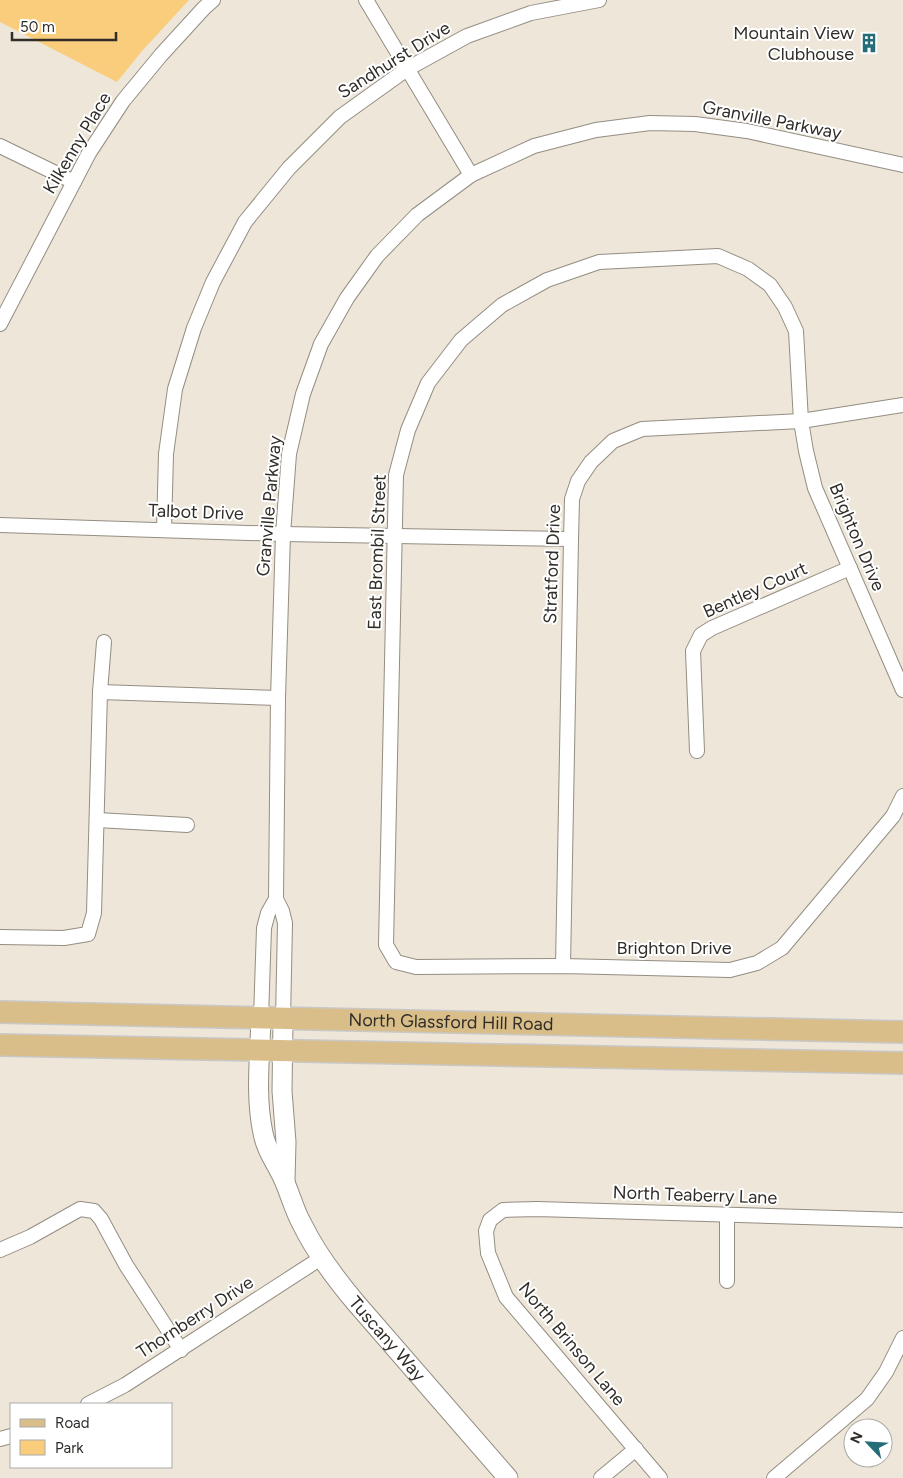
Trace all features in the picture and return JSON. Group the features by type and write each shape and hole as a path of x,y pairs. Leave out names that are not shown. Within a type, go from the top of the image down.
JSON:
{"main road":[{"name":"North Glassford Hill Road","path":"0,1012 903,1032"},
{"name":"North Glassford Hill Road","path":"0,1044 903,1063"}],"street":[{"name":"Kilkenny Place","path":"0,324 89,152 123,101 161,55 213,0"},
{"path":"366,0 471,175"},
{"name":"Sandhurst Drive","path":"164,530 166,454 175,389 194,328 213,282 245,222 289,168 340,117 407,69 467,36 531,13 599,0"},
{"name":"Granville Parkway","path":"283,1019 285,923 276,899 278,698 283,534 289,454 303,394 321,344 347,298 376,256 417,215 471,175 534,146 596,130 650,123 695,124 747,131 903,165"},
{"path":"0,146 74,182"},
{"name":"East Brombil Street","path":"396,962 386,945 396,474 408,430 428,384 461,340 502,305 547,280 598,262 718,256 748,269 770,285 785,307 796,331 801,422"},
{"name":"Stratford Drive","path":"563,966 572,499 578,481 591,462 613,441 642,429 801,422 903,405"},
{"name":"Brighton Drive","path":"801,422 815,488 903,690"},
{"name":"Talbot Drive","path":"0,525 283,534 571,539"},
{"name":"Bentley Court","path":"697,751 694,652 701,635 712,628 850,568"},
{"path":"0,937 64,938 88,934 94,913 100,692 104,642"},
{"path":"100,692 278,698"},
{"name":"Brighton Drive","path":"396,962 416,966 563,966 730,970 757,963 782,948 893,816 903,796"},
{"path":"97,820 187,825"},
{"name":"Granville Parkway","path":"261,1018 264,928 268,913 276,899"},
{"name":"Tuscany Way","path":"261,1018 260,1093 262,1131 269,1152 286,1186 301,1223 321,1258 356,1303 508,1478"},
{"name":"Tuscany Way","path":"283,1019 282,1106 286,1142 284,1170 286,1186"},
{"path":"0,1250 30,1237 80,1209 94,1211 101,1219 126,1265 181,1350"},
{"name":"North Teaberry Lane","path":"490,1220 503,1210 537,1209 903,1220"},
{"path":"727,1215 727,1280"},
{"name":"North Brinson Lane","path":"490,1220 486,1231 488,1253 506,1297 660,1478"},
{"name":"Thornberry Drive","path":"90,1403 125,1385 181,1350 321,1258"},
{"path":"774,1478 867,1398 886,1372 903,1338"},
{"path":"601,1478 636,1449"}],"green space":[{"path":"0,0 189,0 142,51 117,82 0,22"}],"place":[{"name":"Mountain View Clubhouse","path":"869,43"}]}
